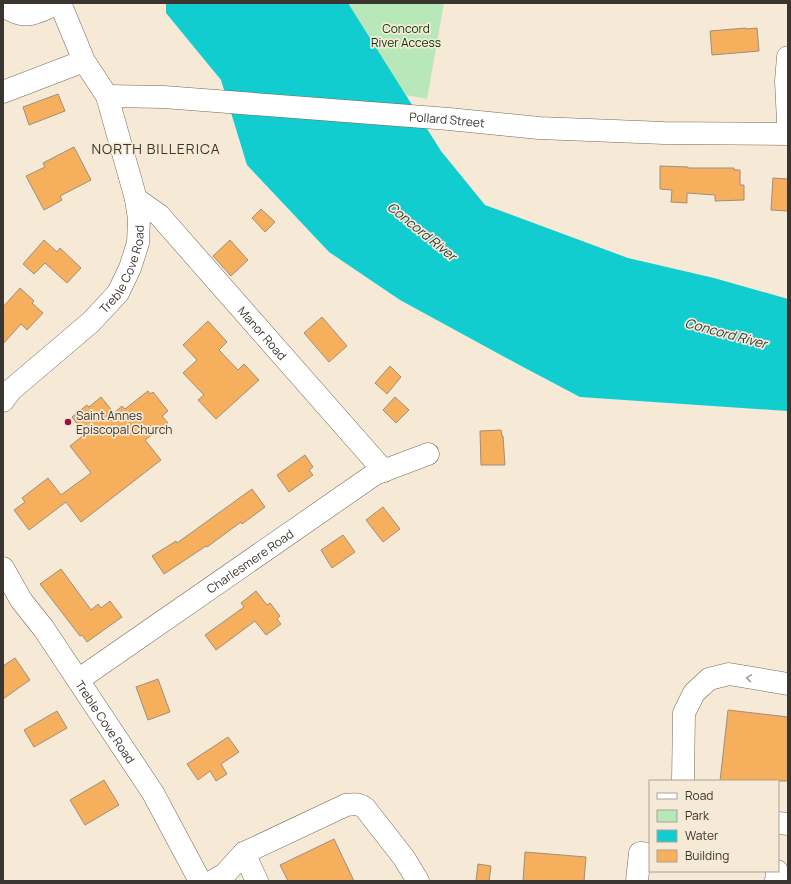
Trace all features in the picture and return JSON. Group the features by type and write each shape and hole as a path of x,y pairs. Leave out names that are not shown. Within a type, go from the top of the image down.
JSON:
{"street":[{"path":"3,5 21,15 31,15 59,3"},
{"name":"Treble Cove Road","path":"3,401 11,390 91,322 118,293 130,268 138,243 139,219 136,199 106,96 84,61 59,3"},
{"path":"788,57 786,80 788,122"},
{"path":"3,92 84,61"},
{"name":"Pollard Street","path":"106,96 164,97 449,119 539,128 625,132 788,134"},
{"name":"Manor Road","path":"136,199 159,215 384,471"},
{"name":"Charlesmere Road","path":"78,680 375,474 428,454"},
{"name":"Treble Cove Road","path":"3,568 21,600 44,629 153,793 200,881"},
{"path":"683,780 684,713 694,693 709,679 729,674 788,684"},
{"path":"213,881 225,874 244,853 346,805 354,803 360,804 365,808 404,858 418,881"},
{"path":"244,853 257,881"},
{"path":"637,881 640,853 649,854"}],"green space":[{"name":"Concord River Access","path":"348,3 444,3 427,99 406,95"}],"water":[{"name":"Concord River","path":"166,3 348,3 441,151 485,205 628,258 714,278 788,299 788,411 580,397 400,300 329,252 247,165 221,80 166,13"}],"building":[{"path":"757,28 759,51 712,55 710,31"},
{"path":"58,94 65,111 29,125 23,107"},
{"path":"74,147 91,180 60,196 62,200 44,210 26,176 45,167 43,163"},
{"path":"660,166 688,168 734,168 734,170 740,170 740,185 744,185 744,200 715,201 715,195 687,193 687,203 671,202 672,190 660,189"},
{"path":"773,178 788,179 788,211 771,210"},
{"path":"261,209 275,222 265,232 252,218"},
{"path":"44,240 57,252 60,248 81,268 67,283 45,263 34,274 23,264"},
{"path":"230,240 248,260 231,276 213,256"},
{"path":"20,288 34,301 32,303 43,313 27,330 21,324 3,344 3,307"},
{"path":"322,317 347,346 329,362 304,333"},
{"path":"208,321 227,342 219,350 238,370 244,364 259,380 216,419 198,400 204,395 183,373 197,360 183,345"},
{"path":"390,366 401,377 387,394 375,383"},
{"path":"148,391 150,394 153,392 168,411 162,416 168,423 145,440 161,460 81,522 66,502 29,530 14,510 25,502 22,498 48,478 61,495 91,473 70,446 85,434 72,417 87,405 89,407 101,397 114,413 122,406 125,409"},
{"path":"395,397 409,410 396,423 383,410"},
{"path":"501,430 503,436 505,465 481,465 480,431"},
{"path":"305,455 313,467 309,470 313,475 289,492 277,475"},
{"path":"252,489 265,507 242,524 241,522 207,547 206,546 164,574 152,556 176,541 177,543"},
{"path":"383,507 400,529 383,542 366,520"},
{"path":"343,535 355,552 332,568 321,550"},
{"path":"61,569 91,610 98,604 101,608 110,601 122,617 87,642 82,635 80,636 40,584"},
{"path":"256,591 267,605 270,603 280,616 277,619 281,624 266,635 255,621 216,650 205,635 244,607 241,603"},
{"path":"15,658 30,680 3,699 3,666"},
{"path":"158,679 170,712 148,720 136,687"},
{"path":"728,710 788,717 788,781 720,780"},
{"path":"57,711 67,728 34,747 24,730"},
{"path":"228,737 239,752 221,764 227,774 216,781 210,771 198,780 187,764"},
{"path":"104,780 119,805 85,825 70,800"},
{"path":"334,839 354,881 288,881 280,865"},
{"path":"525,852 586,857 584,881 523,881"},
{"path":"478,864 491,866 489,881 476,881"}],"place":[{"name":"Saint Annes Episcopal Church","path":"68,422"}],"district":[{"name":"NORTH BILLERICA","path":"156,148"}]}
